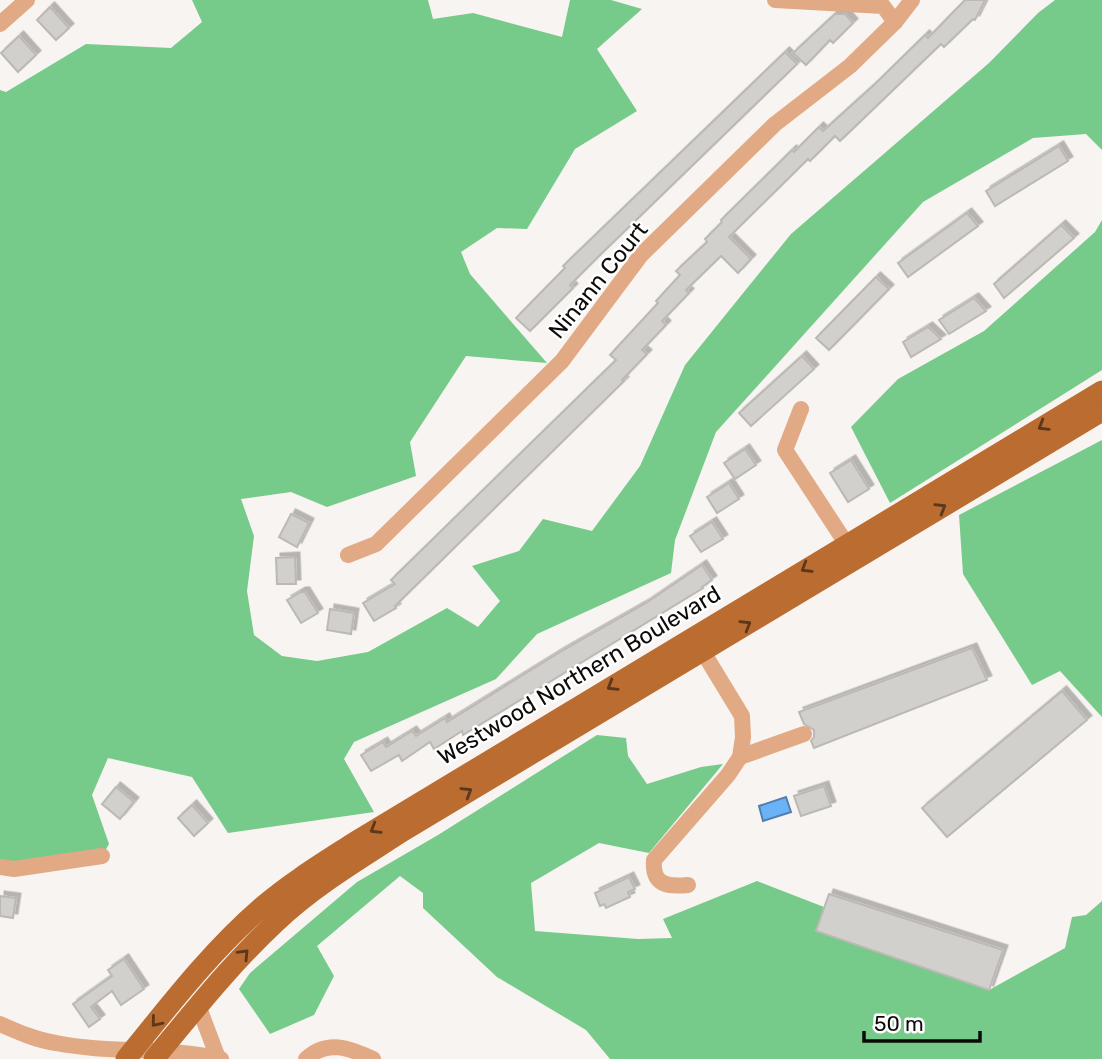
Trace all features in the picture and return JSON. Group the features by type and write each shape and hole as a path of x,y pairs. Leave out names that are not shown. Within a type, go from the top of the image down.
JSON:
{"main road":[{"name":"Westwood Northern Boulevard","path":"157,1054 198,1004 277,921 317,888 698,644 851,551 1102,391"},
{"name":"Westwood Northern Boulevard","path":"851,551 1102,411"},
{"name":"Westwood Northern Boulevard","path":"130,1054 204,965 262,907 303,876 355,842 698,644"}],"street":[{"path":"0,24 27,0"},
{"path":"775,0 883,6 895,22"},
{"name":"Ninann Court","path":"348,555 376,544 562,361 641,255 775,124 850,66 895,22 912,0"},
{"path":"801,408 785,450 851,551"},
{"path":"688,885 671,887 661,883 653,871 654,860 728,775 740,757 743,737 742,716 698,644"},
{"path":"740,757 804,734"},
{"path":"0,867 14,869 103,856"},
{"path":"198,1004 220,1059"},
{"path":"0,1024 30,1037 55,1043 130,1054 181,1051 220,1059"},
{"path":"306,1059 322,1047 337,1046 355,1050 373,1059"}],"green space":[{"path":"192,0 428,0 433,19 473,13 562,37 570,0 611,0 642,9 597,49 637,111 575,149 527,229 497,228 461,252 470,274 547,363 466,356 410,442 416,476 327,507 291,492 241,499 254,536 247,591 254,635 282,656 317,661 368,652 447,608 478,627 500,601 472,566 519,551 543,519 592,531 640,466 685,365 791,234 989,63 1038,13 1055,0 1102,0 1102,150 1086,134 1033,138 923,202 716,432 675,540 671,573 537,634 496,679 354,742 344,759 374,812 228,833 192,777 108,758 92,795 109,844 102,856 0,867 0,90 6,92 86,44 171,48 202,22"},
{"path":"1102,220 1102,370 890,503 851,427 898,379 984,331 1095,232"},
{"path":"1102,440 1102,717 1060,671 1032,685 963,574 959,515"},
{"path":"597,735 626,738 628,756 647,784 701,767 723,764 649,853 599,843 531,883 535,931 638,939 672,938 663,919 757,881 824,907 816,931 989,990 1065,948 1072,917 1086,915 1102,901 1102,1059 610,1059 586,1030 497,977 423,908 423,893 400,876 317,946 334,976 314,1015 270,1034 239,989 250,973 357,882 438,835"}],"water":[{"path":"786,797 791,812 763,821 759,806"}],"building":[{"path":"965,0 985,0 975,20 944,47 941,44 840,141 835,136 810,161 808,159 729,237 751,259 738,273 721,256 686,290 689,293 662,321 666,325 642,350 647,354 622,380 624,381 395,606 396,608 374,621 363,603 395,584 391,580 616,360 610,355 658,303 656,301 680,275 676,271 707,242 705,239 721,220 792,150 794,152 819,127 823,131 925,35 928,38"},
{"path":"50,7 69,28 56,40 37,20"},
{"path":"835,14 845,14 853,23 833,43 830,40 806,65 793,53"},
{"path":"19,36 36,55 18,72 1,53"},
{"path":"785,52 797,64 570,285 573,288 530,331 516,318 565,268 563,266"},
{"path":"1059,146 1068,161 995,206 986,191"},
{"path":"967,213 978,226 908,277 898,263"},
{"path":"1061,225 1074,238 1004,298 994,284"},
{"path":"876,277 889,289 829,350 816,338"},
{"path":"974,298 986,311 949,334 939,320"},
{"path":"928,327 941,339 911,357 903,342"},
{"path":"802,356 814,369 751,426 739,413"},
{"path":"745,449 756,465 735,479 724,463"},
{"path":"851,460 869,489 848,502 830,473"},
{"path":"729,483 739,499 717,513 707,497"},
{"path":"291,514 309,523 297,547 279,537"},
{"path":"712,522 723,539 701,552 690,536"},
{"path":"295,557 296,584 277,584 276,558"},
{"path":"702,565 712,580 703,588 463,735 462,731 434,749 430,742 402,761 399,755 371,771 361,755 383,742 386,747 412,731 416,736 445,718 447,722 646,603"},
{"path":"305,592 318,613 301,623 287,600"},
{"path":"330,609 354,613 351,634 327,630"},
{"path":"972,648 987,680 814,748 811,741 814,730 804,724 799,712"},
{"path":"1062,691 1087,720 947,837 922,808"},
{"path":"824,786 831,806 801,816 794,796"},
{"path":"116,787 134,802 120,819 102,804"},
{"path":"192,805 208,823 194,836 178,818"},
{"path":"629,877 635,889 628,892 630,897 606,908 604,904 600,906 595,893"},
{"path":"829,894 1003,950 989,990 816,931"},
{"path":"0,896 16,898 13,918 0,916"},
{"path":"124,959 144,989 121,1005 112,991 91,1007 100,1019 89,1027 73,1004 112,976 108,970"}]}
